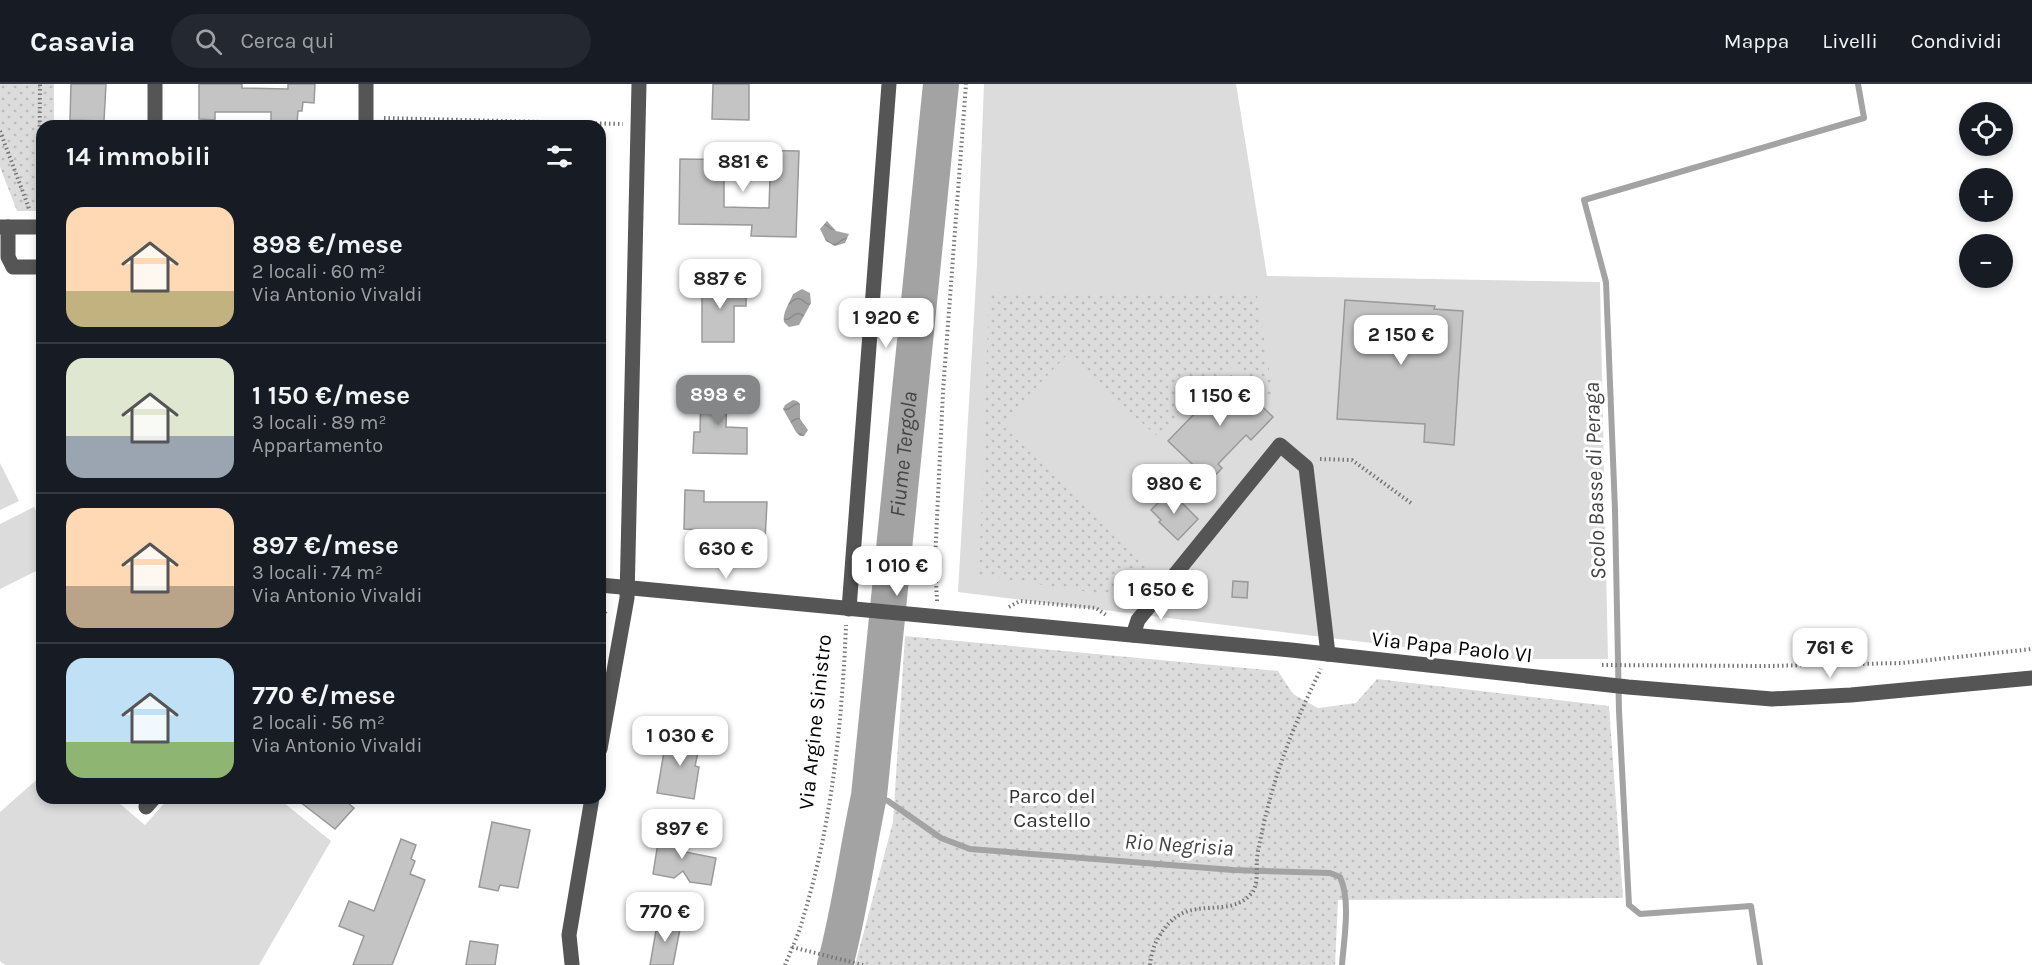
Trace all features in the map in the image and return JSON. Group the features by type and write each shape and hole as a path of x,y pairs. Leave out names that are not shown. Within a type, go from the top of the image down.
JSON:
{"street":[{"path":"155,84 155,120"},
{"path":"366,84 366,120"},
{"path":"606,713 627,587 639,84"},
{"name":"Via Argine Sinistro","path":"847,616 889,84"},
{"path":"36,222 4,227 8,257 13,267 36,267"},
{"path":"1133,635 1138,620 1280,445 1306,467 1328,654"},
{"path":"606,585 847,616"},
{"name":"Via Papa Paolo VI","path":"847,616 868,610 1328,654 1628,687 1772,699 1851,695 2032,678"},
{"path":"572,964 569,936 591,804"}],"path":[{"path":"40,84 40,120"},
{"path":"937,595 935,561 943,391 966,84"},
{"path":"384,118 465,120"},
{"path":"606,123 627,124"},
{"path":"0,131 31,214"},
{"path":"1295,458 1352,460 1411,503"},
{"path":"847,616 857,624"},
{"name":"Via Argine Sinistro","path":"785,965 803,920 823,836 839,736 847,616"},
{"path":"1604,665 1768,666 1902,663 2032,649"},
{"path":"1150,965 1155,942 1164,928 1177,915 1191,909 1235,904 1252,893 1256,884 1257,857 1267,812 1287,744 1328,654"},
{"path":"792,947 861,964"}],"green space":[{"path":"0,84 54,84 54,120 36,120 36,211 17,211 0,167"},
{"path":"984,84 1236,84 1267,276 1600,282 1608,659 1501,659 958,592 977,264"},
{"path":"989,292 1257,295 1274,401 1232,364 1158,437 1066,356 1001,424 1159,576 1134,599 979,575"},
{"path":"0,463 19,501 0,510"},
{"path":"34,507 36,511 36,571 0,589 0,524"},
{"name":"Parco del Castello","path":"905,636 1278,671 1293,694 1318,708 1356,703 1377,679 1609,706 1623,898 1338,900 1335,965 855,965 893,822"},
{"path":"36,780 36,804 120,804 145,825 164,804 285,804 331,841 259,965 5,965 0,961 0,812"}],"water":[{"path":"827,221 836,231 849,234 845,243 835,246 826,241 820,229"},
{"path":"802,289 810,293 811,303 799,325 789,327 784,322 785,311 793,294"},
{"path":"793,400 800,404 800,419 808,430 804,436 796,432 783,409"}],"building":[{"path":"71,84 106,84 104,120 70,120"},
{"path":"199,84 242,84 242,88 288,89 288,84 315,84 314,103 303,102 302,111 298,111 297,120 271,120 271,112 215,112 215,120 199,119"},
{"path":"713,84 749,84 749,120 712,119"},
{"path":"753,150 799,151 796,237 751,236 752,225 679,224 680,159 753,160","holes":["724,177 770,178 769,208 724,207"]},
{"path":"702,281 730,281 730,287 746,287 746,306 734,306 734,342 702,342"},
{"path":"1345,300 1435,306 1434,309 1463,311 1454,445 1424,442 1425,424 1337,419"},
{"path":"1231,376 1273,417 1251,440 1246,435 1218,464 1222,468 1210,481 1168,441"},
{"path":"701,387 727,387 726,427 747,428 747,454 693,453 694,432 700,432"},
{"path":"685,490 704,491 704,502 767,502 765,541 725,540 725,535 705,534 705,530 684,529"},
{"path":"1170,491 1198,519 1178,540 1159,522 1161,520 1151,510"},
{"path":"1233,581 1248,582 1247,598 1232,597"},
{"path":"673,735 701,739 695,766 699,767 694,799 657,793 666,740"},
{"path":"303,804 349,804 354,808 335,829"},
{"path":"492,822 530,830 518,888 500,885 498,891 479,887"},
{"path":"660,830 688,835 685,852 716,858 711,885 690,882 683,871 674,878 653,874"},
{"path":"401,839 416,845 411,859 415,861 410,874 425,880 392,965 353,965 364,936 339,926 349,901 374,911"},
{"path":"658,919 681,924 673,965 650,965"},
{"path":"470,941 498,945 495,965 466,965"}],"waterway":[{"name":"Fiume Tergola","path":"835,965 869,796 941,84"},
{"name":"Scolo Basse di Peraga","path":"1760,965 1751,906 1640,914 1629,905 1619,711 1615,510 1606,282 1584,200 1864,118 1858,84"},
{"name":"Rio Negrisia","path":"869,796 888,801 941,838 970,849 1233,870 1330,873 1340,877 1345,897 1346,920 1342,965"}]}
